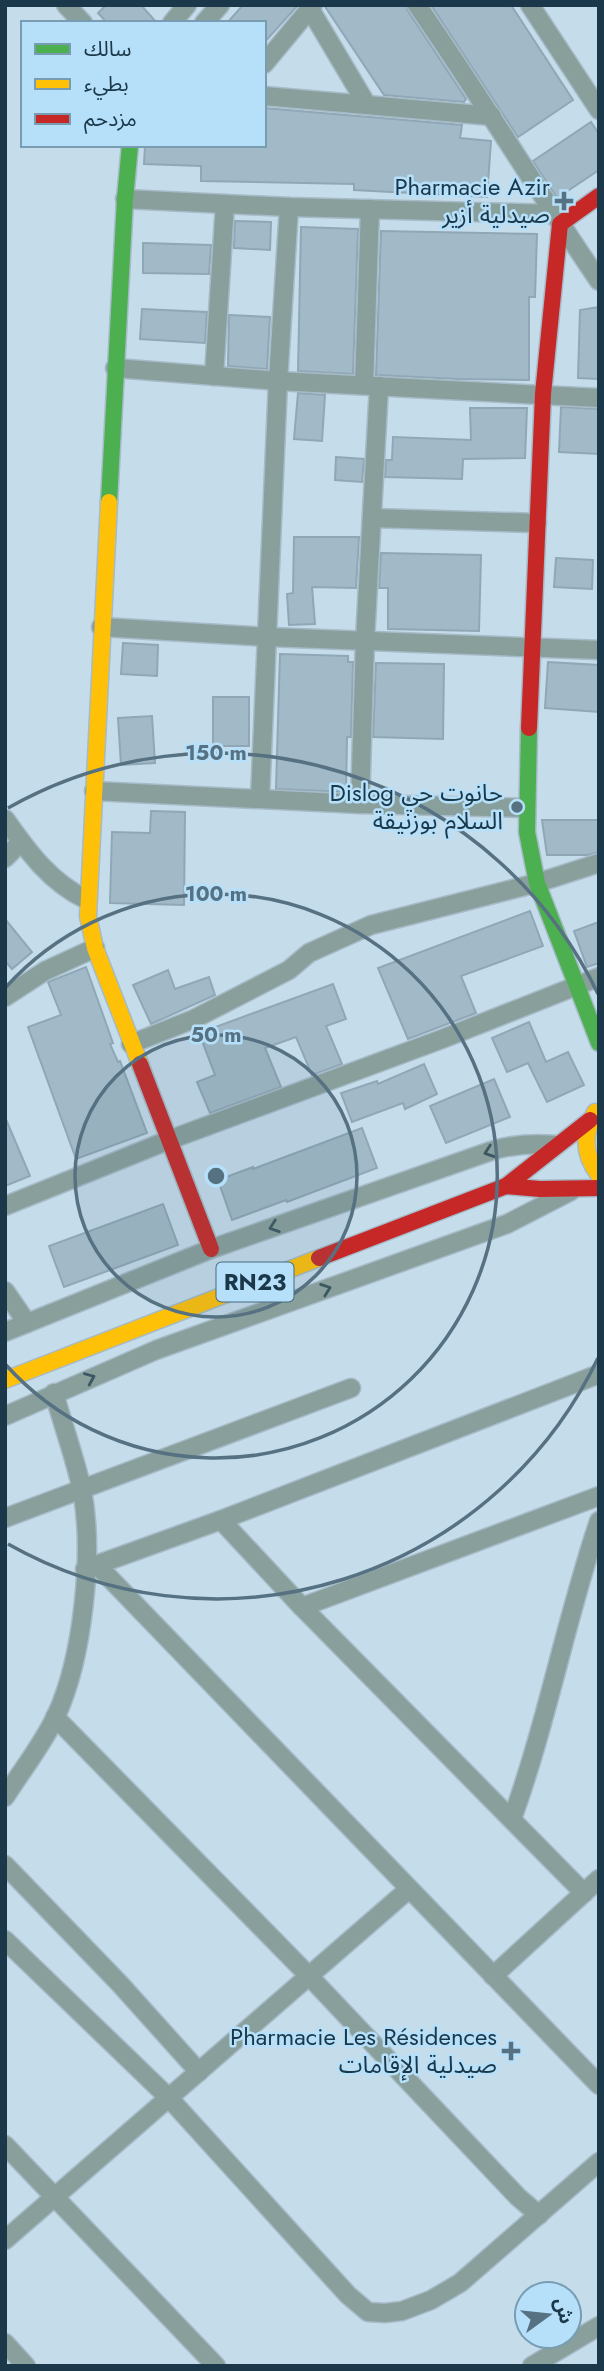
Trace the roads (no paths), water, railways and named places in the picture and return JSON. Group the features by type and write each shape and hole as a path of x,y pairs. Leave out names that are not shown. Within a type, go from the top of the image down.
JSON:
{"street":[{"path":"174,21 187,5"},
{"path":"206,21 220,5"},
{"path":"417,5 599,281"},
{"path":"530,5 599,110"},
{"path":"266,62 312,7 367,105"},
{"path":"266,96 492,116"},
{"path":"130,147 115,368 88,916 95,948 211,1249"},
{"path":"125,199 556,219 599,196"},
{"path":"214,376 225,204"},
{"path":"260,798 278,380 289,207"},
{"path":"360,804 372,518 370,209"},
{"path":"556,219 543,394 526,808 529,855 537,883 599,1043"},
{"path":"115,368 599,398"},
{"path":"372,518 537,523"},
{"path":"101,627 268,637 599,650"},
{"path":"94,791 360,804 526,808"},
{"path":"5,819 50,875 66,890 88,900"},
{"path":"5,858 21,842"},
{"path":"131,1044 194,1019 289,970 309,953 372,925 537,883 599,863"},
{"path":"5,997 45,971 95,948"},
{"path":"5,1206 169,1140 442,1039 599,977"},
{"name":"RN23","path":"5,1380 506,1186 594,1114"},
{"name":"RN23","path":"594,1114 585,1135 586,1152 599,1175"},
{"path":"5,1332 211,1249 508,1146 533,1143 556,1145"},
{"name":"RN23","path":"506,1186 599,1188"},
{"path":"5,1416 168,1346 508,1224 574,1189"},
{"path":"5,1291 27,1323"},
{"path":"91,1567 222,1520 599,1374"},
{"path":"5,1517 351,1388"},
{"path":"5,1797 55,1717 68,1687 91,1567 82,1490 54,1393"},
{"path":"302,1607 599,1496"},
{"path":"222,1520 302,1607 584,1892"},
{"path":"512,1819 525,1783 579,1581 599,1521"},
{"path":"91,1567 410,1889 599,2085"},
{"path":"55,1717 309,1976 518,2197 540,2215"},
{"path":"491,1798 525,1783"},
{"path":"5,1865 120,1984 199,2072"},
{"path":"493,1976 599,1879"},
{"path":"5,2240 410,1889"},
{"path":"5,1940 169,2098 348,2295 368,2312 386,2314 402,2311 431,2300 460,2283 599,2162"},
{"path":"5,2145 216,2366"},
{"path":"532,2366 597,2330"},
{"path":"5,2343 26,2366"}],"place":[{"name":"Pharmacie Azir صيدلية أزير","path":"564,201"},
{"name":"Dislog حانوت حي السلام بوزنيقة","path":"517,807"},
{"name":"Pharmacie Les Résidences صيدلية الإقامات","path":"511,2051"}]}
